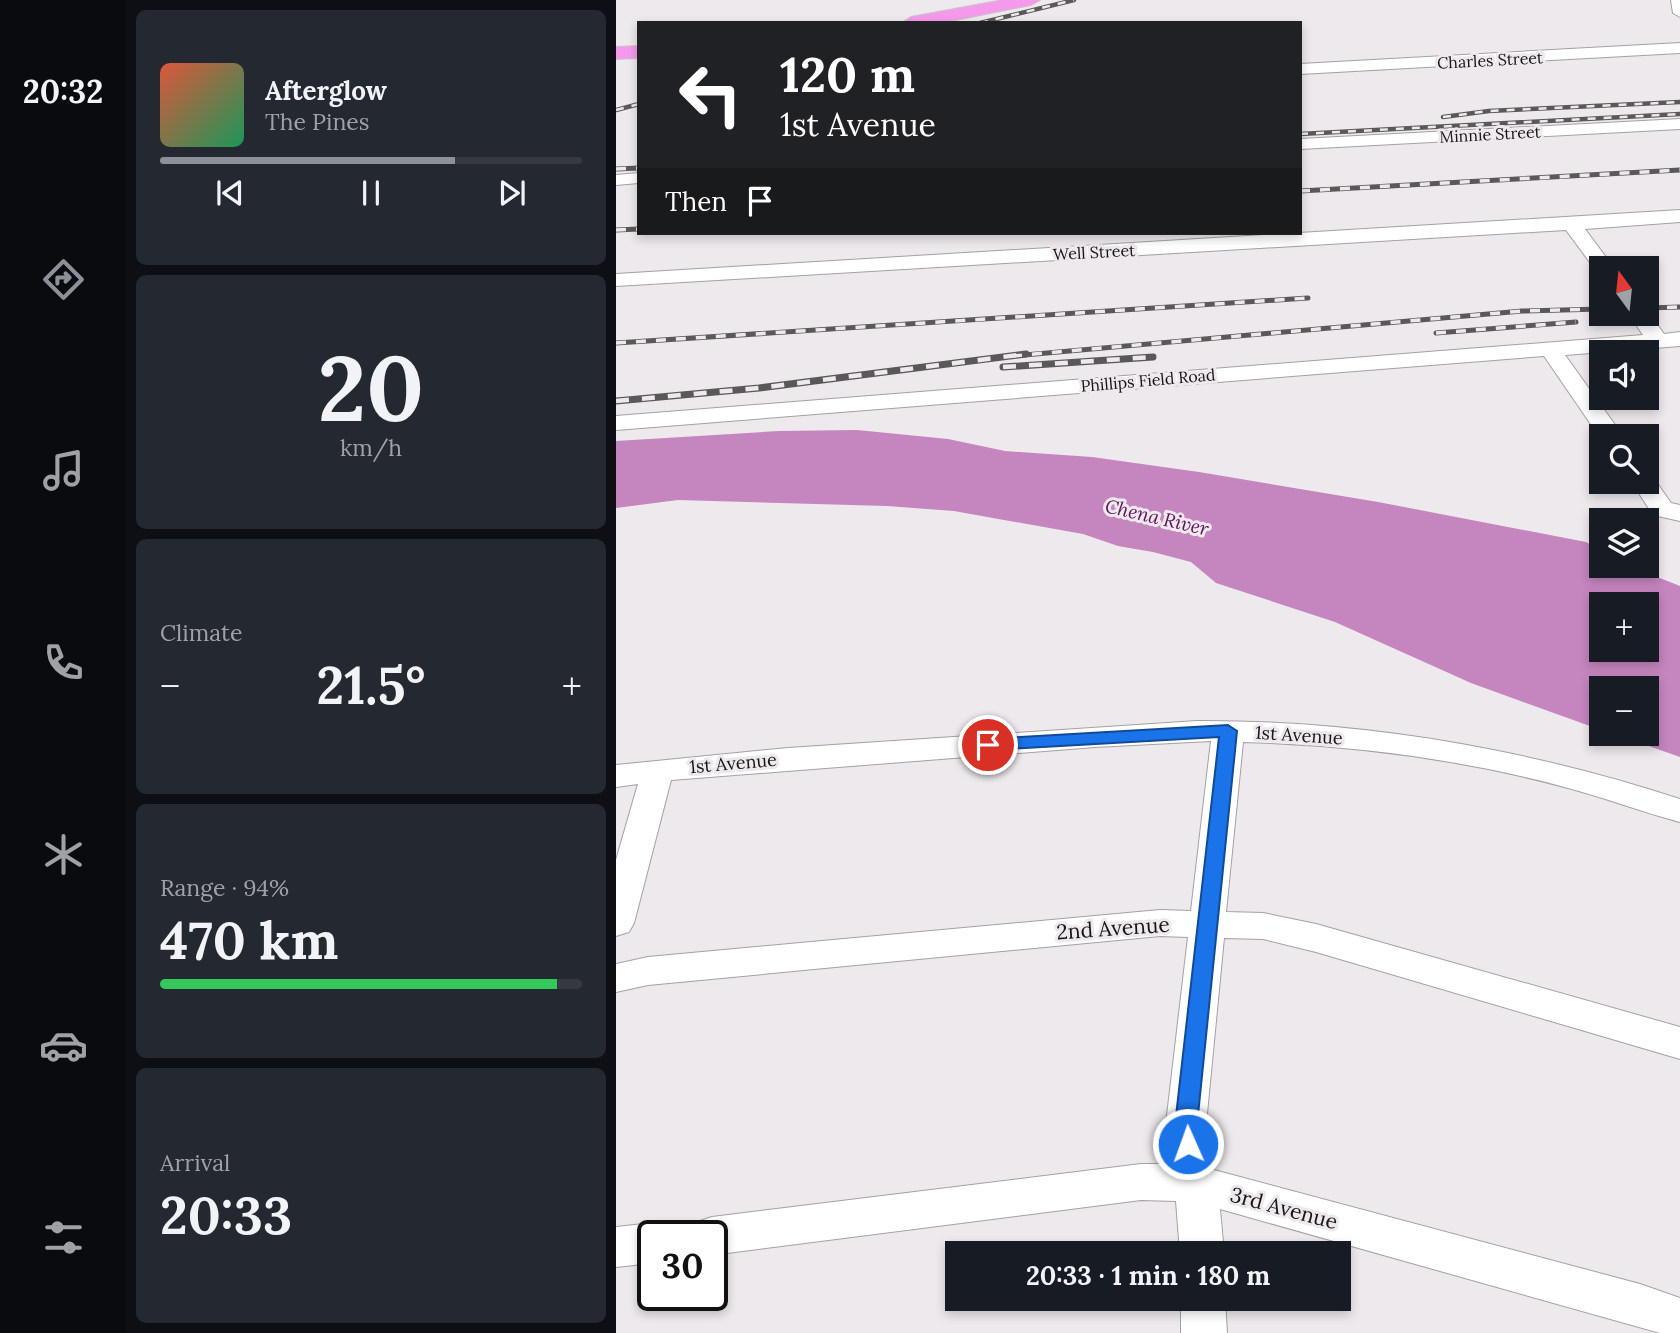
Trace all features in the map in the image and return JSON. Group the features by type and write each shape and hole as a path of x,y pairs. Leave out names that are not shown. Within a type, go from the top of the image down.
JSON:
{"highway":[{"path":"921,21 1031,0"},
{"path":"616,53 637,52"}],"street":[{"path":"1678,0 1680,13"},
{"name":"Charles Street","path":"1302,69 1680,48"},
{"name":"Minnie Street","path":"1302,144 1680,124"},
{"path":"616,180 637,178"},
{"name":"Well Street","path":"1303,234 1571,224 1680,216"},
{"path":"1571,224 1595,256"},
{"name":"Well Street","path":"616,280 1288,235"},
{"path":"1653,326 1669,340"},
{"name":"Phillips Field Road","path":"616,423 1669,340"},
{"path":"1550,349 1603,424"},
{"path":"1652,494 1662,509 1680,513"},
{"path":"1202,1241 1186,1125 1228,731"},
{"name":"1st Avenue","path":"616,776 808,757 1228,731 1396,742 1481,755 1550,770 1680,811"},
{"path":"616,923 658,770"},
{"name":"2nd Avenue","path":"616,978 648,971 1160,923 1263,926 1316,938 1680,1043"},
{"name":"3rd Avenue","path":"728,1234 1141,1182 1194,1183 1640,1305 1680,1320"},
{"path":"616,1247 637,1245"},
{"path":"1203,1311 1204,1333"}],"water":[{"name":"Chena River","path":"857,430 948,439 1005,451 1092,457 1199,472 1378,502 1586,542 1589,544 1589,578 1659,578 1680,586 1680,757 1649,746 1659,746 1659,676 1589,676 1589,726 1471,683 1335,622 1216,583 1191,562 1118,546 1083,534 954,511 887,506 678,500 616,508 616,441 779,431"}],"railway":[{"path":"988,21 1074,0"},
{"path":"1443,117 1489,111 1680,102"},
{"path":"616,110 637,105"},
{"path":"1302,134 1680,114"},
{"path":"616,169 637,168"},
{"path":"1302,191 1680,170"},
{"path":"616,230 637,229"},
{"path":"616,343 1308,298"},
{"path":"1659,308 1680,307"},
{"path":"1012,356 1522,311 1589,309"},
{"path":"1436,333 1576,322"},
{"path":"616,401 759,388 1026,354"},
{"path":"1003,367 1153,357"}],"route":[{"path":"988,745 1228,731 1186,1125 1188,1144"}]}
